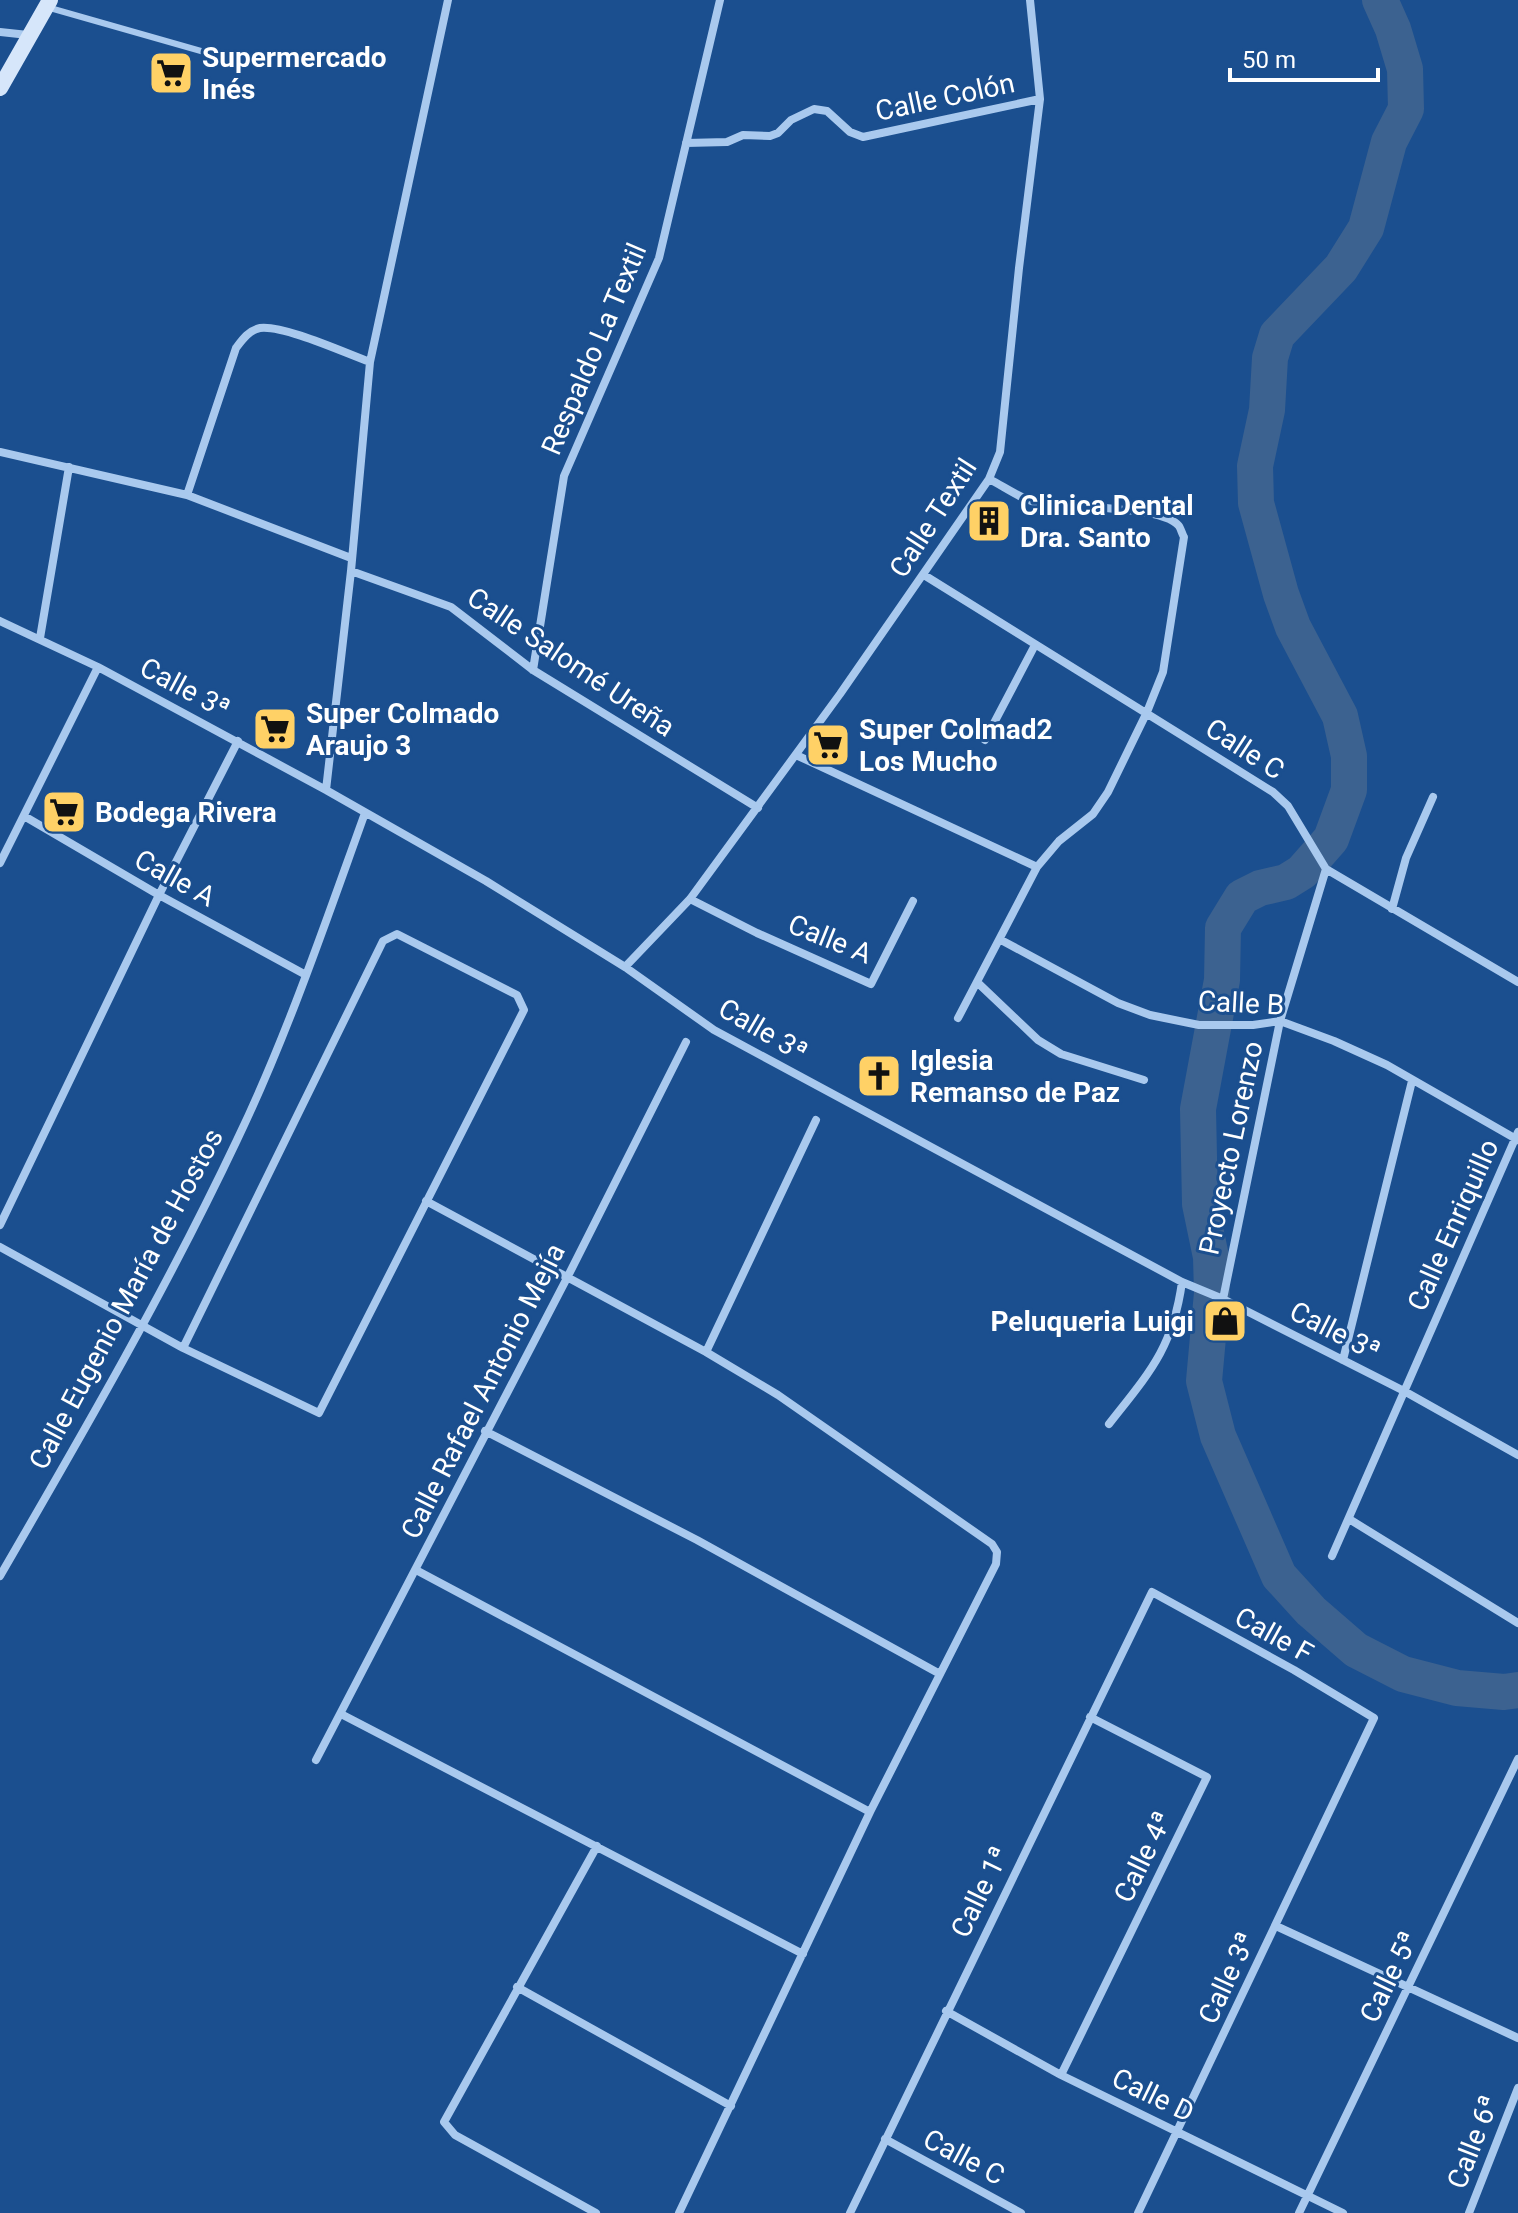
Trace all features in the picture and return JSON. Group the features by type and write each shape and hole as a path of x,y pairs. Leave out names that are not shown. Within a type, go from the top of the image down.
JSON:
{"main road":[{"path":"0,88 48,3"}],"street":[{"path":"326,790 351,571 370,362 448,0"},
{"name":"Respaldo La Textil","path":"533,670 564,476 659,258 720,0"},
{"name":"Calle Textil","path":"625,967 690,899 758,808 989,479 1000,452 1040,99 1030,0"},
{"path":"0,32 28,35"},
{"name":"Calle Colón","path":"686,143 727,142 743,135 770,136 778,133 791,120 814,109 827,111 850,132 863,137 1040,99"},
{"path":"187,495 236,348 246,335 258,328 278,329 370,362"},
{"path":"0,452 187,495 351,558"},
{"path":"40,638 69,467"},
{"path":"958,1018 1037,867 1059,841 1093,814 1108,792 1147,712 1163,672 1184,537 1180,526 1170,519 1151,514 1040,503 989,479"},
{"name":"Calle Salomé Ureña","path":"351,571 451,607 533,670 758,808"},
{"name":"Calle C","path":"924,575 1273,792 1288,806 1326,869 1516,980"},
{"name":"Calle 3ª","path":"0,621 98,667 238,741 486,881 625,967 714,1030 1182,1282 1223,1299 1404,1391 1518,1455"},
{"path":"985,740 1035,645"},
{"path":"0,863 98,667"},
{"path":"0,1225 159,895 238,741"},
{"path":"796,755 1037,867"},
{"path":"1392,909 1406,858 1433,797"},
{"name":"Calle Eugenio María de Hostos","path":"0,1576 144,1326 239,1137 306,975 365,813"},
{"name":"Calle A","path":"24,816 159,895 306,975"},
{"name":"Proyecto Lorenzo","path":"1223,1299 1280,1021 1326,869"},
{"name":"Calle A","path":"690,899 871,984 913,901"},
{"path":"0,1247 183,1348 319,1413 524,1010 517,995 397,934 383,941 183,1348"},
{"name":"Calle B","path":"1001,940 1118,1003 1150,1015 1226,1027 1280,1021 1387,1065 1517,1137"},
{"path":"1516,980 1518,969"},
{"path":"978,983 1038,1040 1061,1054 1144,1080"},
{"name":"Calle Rafael Antonio Mejía","path":"316,1760 686,1042"},
{"path":"1343,1360 1412,1081"},
{"path":"706,1352 816,1120"},
{"name":"Calle Enriquillo","path":"1332,1556 1517,1137"},
{"path":"426,1201 706,1352 778,1395 992,1544 997,1552 996,1564 870,1812 679,2213"},
{"path":"1109,1424 1160,1356 1172,1332 1182,1282"},
{"path":"485,1431 697,1540 940,1674"},
{"path":"1349,1519 1518,1623"},
{"path":"416,1570 870,1812"},
{"name":"Calle 1ª","path":"850,2213 1152,1592"},
{"name":"Calle F","path":"1152,1592 1374,1718"},
{"path":"341,1714 803,1954"},
{"name":"Calle 4ª","path":"1061,2075 1207,1777 1090,1717"},
{"name":"Calle 3ª","path":"1138,2213 1374,1718"},
{"name":"Calle 5ª","path":"1299,2213 1518,1759"},
{"path":"589,2212 455,2135 444,2122 597,1846"},
{"path":"1276,1926 1518,2038"},
{"path":"517,1987 731,2106"},
{"name":"Calle D","path":"946,2011 1061,2075 1343,2213"},
{"name":"Calle 6ª","path":"1469,2213 1518,2088"},
{"name":"Calle C","path":"885,2139 1021,2213"}],"lane":[{"path":"48,3 236,61"}],"waterway":[{"path":"1380,0 1405,69 1406,109 1389,142 1366,228 1341,268 1277,335 1270,358 1267,410 1255,466 1256,503 1281,594 1293,627 1340,716 1349,756 1349,790 1331,839 1302,872 1286,882 1260,888 1242,897 1223,928 1222,980 1198,1109 1200,1204 1211,1257 1212,1293 1204,1381 1218,1436 1279,1576 1311,1611 1356,1650 1403,1674 1457,1688 1504,1692 1518,1690"}],"place":[{"name":"Supermercado Inés","path":"171,73"},
{"name":"Clinica Dental Dra. Santo","path":"989,521"},
{"name":"Super Colmado Araujo 3","path":"275,729"},
{"name":"Super Colmad2 Los Mucho","path":"828,745"},
{"name":"Bodega Rivera","path":"64,812"},
{"name":"Iglesia Remanso de Paz","path":"879,1076"},
{"name":"Peluqueria Luigi","path":"1225,1321"}]}
